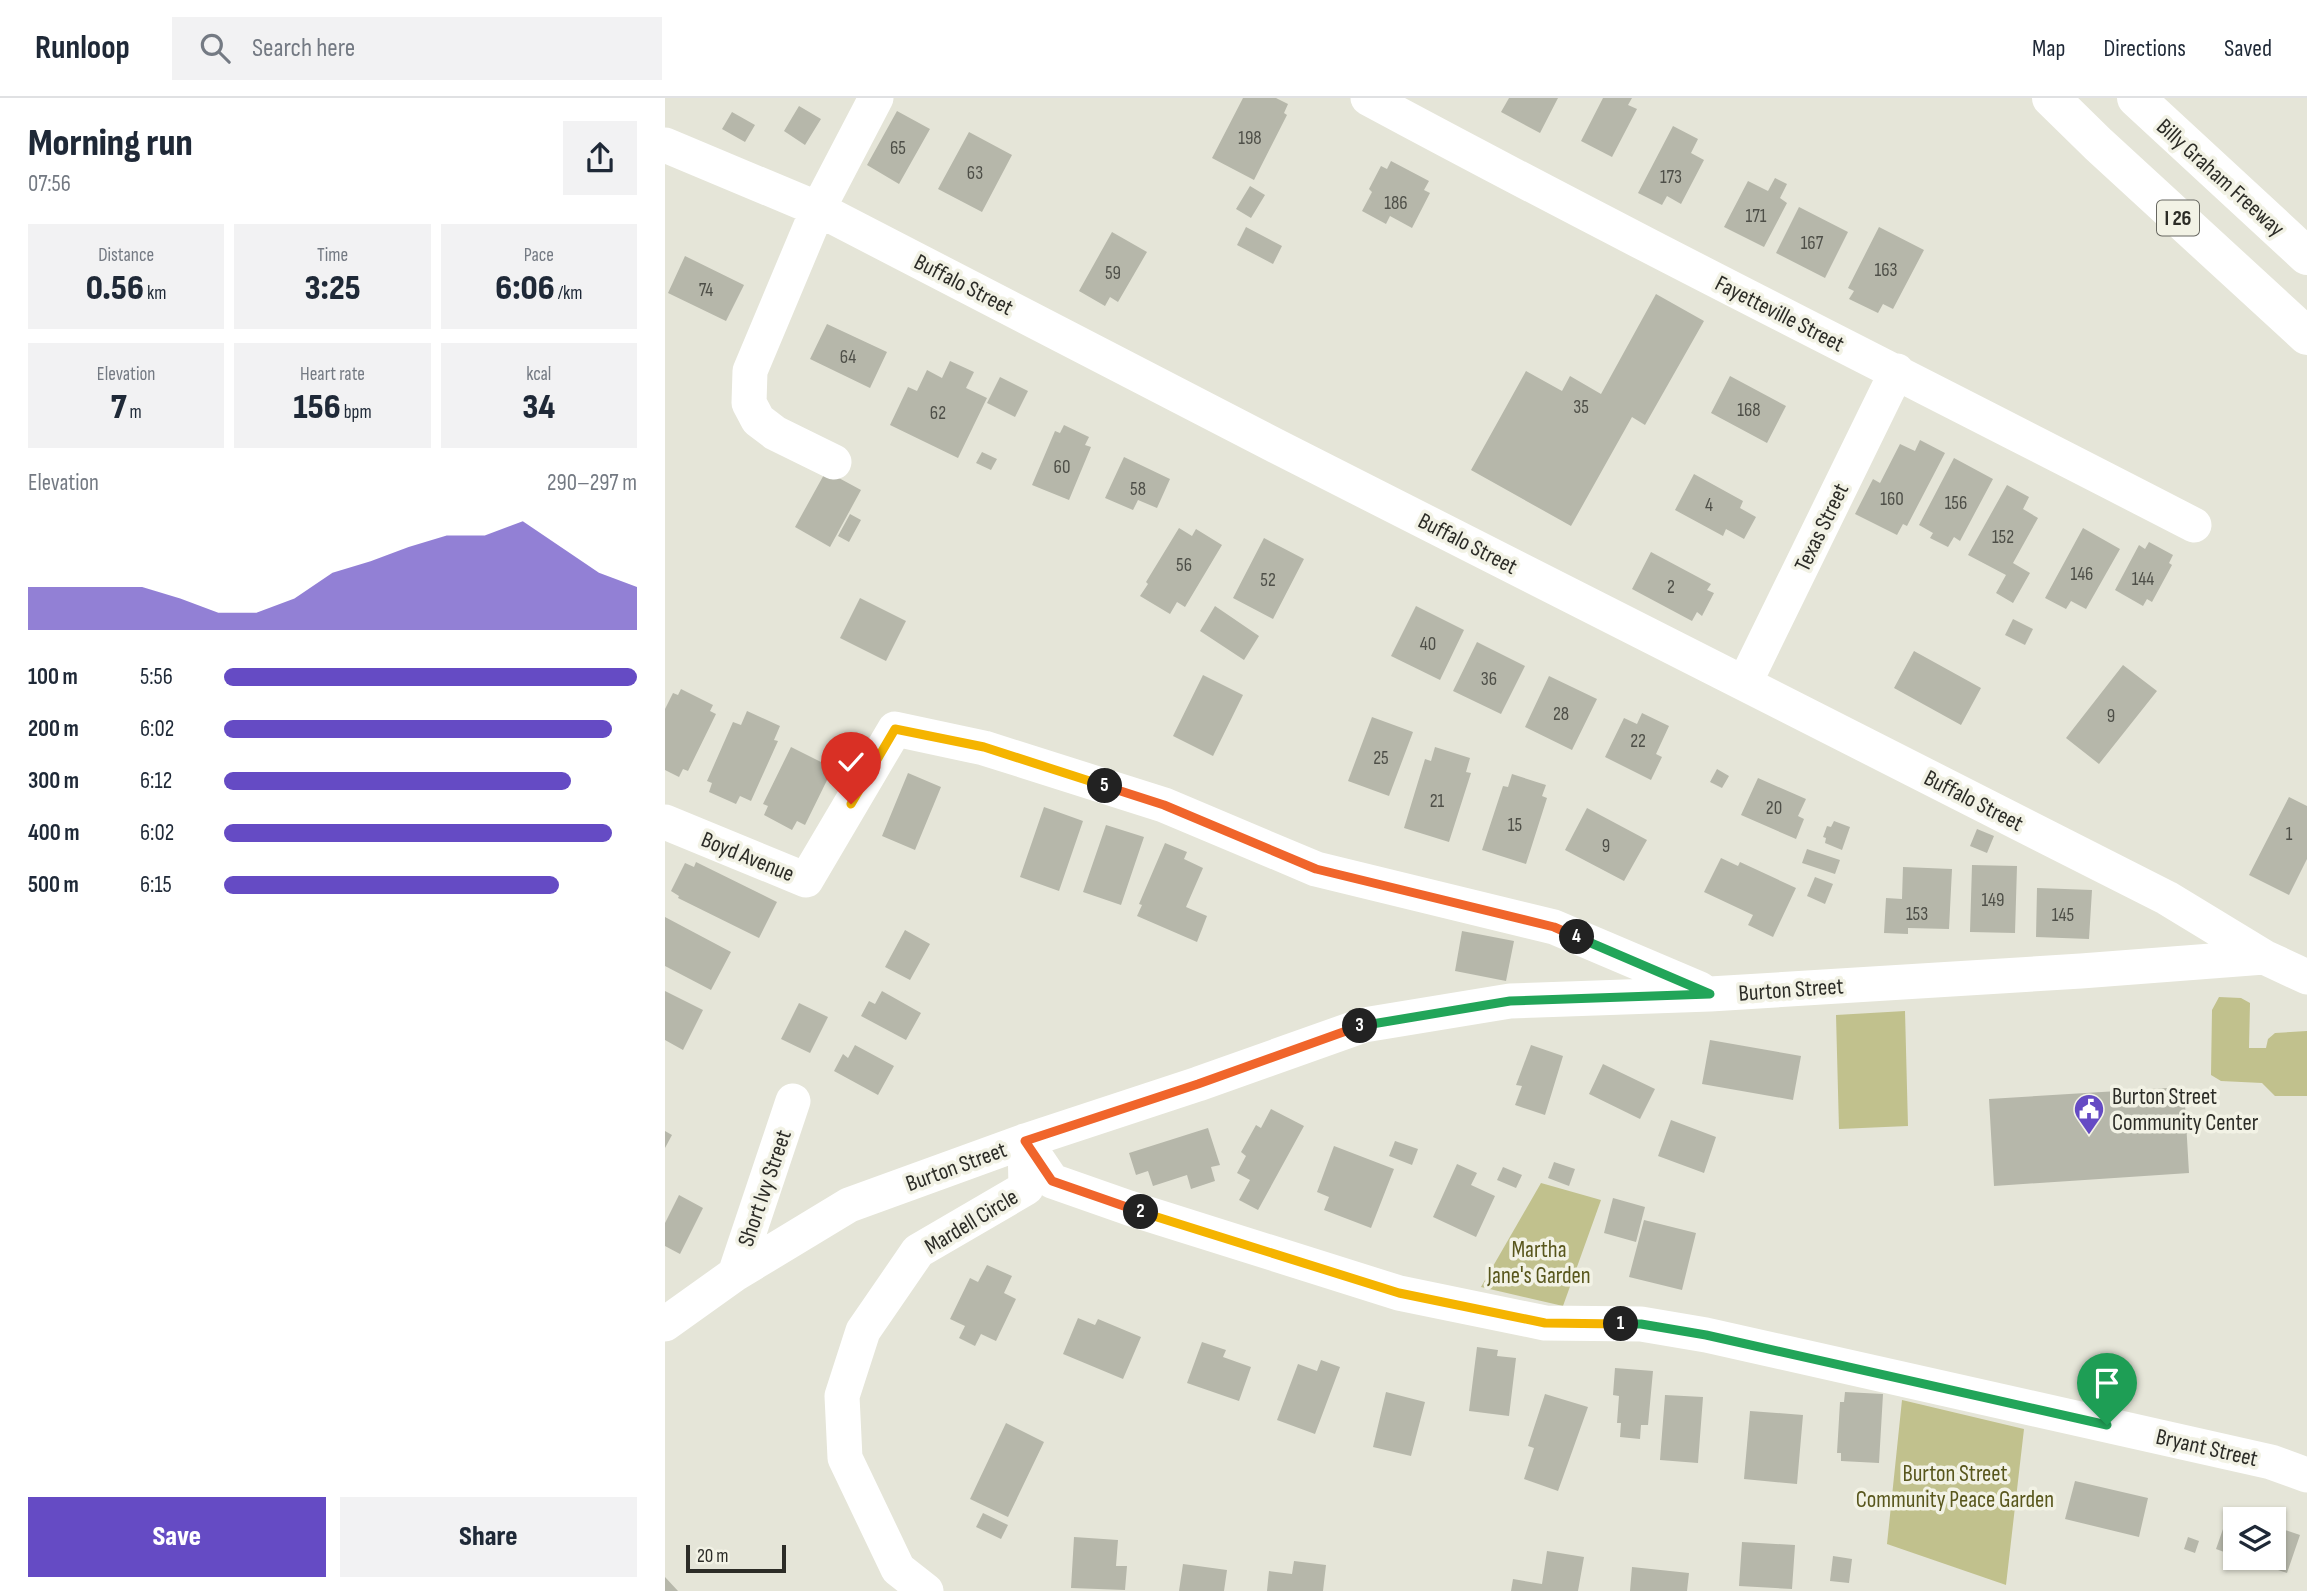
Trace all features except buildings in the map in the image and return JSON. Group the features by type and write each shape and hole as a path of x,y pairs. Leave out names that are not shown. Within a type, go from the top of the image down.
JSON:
{"highway":[{"name":"I 26","path":"2051,98 2307,336"},
{"name":"Billy Graham Freeway","path":"2136,98 2307,256"}],"street":[{"path":"834,462 775,433 758,421 749,403 750,371 818,209 876,98"},
{"name":"Fayetteville Street","path":"1368,98 1564,204 1897,371 2194,525"},
{"name":"Buffalo Street","path":"665,145 818,209 1276,446 2167,898 2264,957"},
{"name":"Texas Street","path":"1745,682 1897,371"},
{"name":"Boyd Avenue","path":"665,822 806,880 895,729 984,747 1164,805 1316,869 1554,927 1710,994"},
{"name":"Burton Street","path":"665,1324 735,1274 849,1205 1025,1141 1364,1025 1510,1001 1710,994 2264,957 2307,977"},
{"name":"Short Ivy Street","path":"735,1274 793,1101"},
{"name":"Bryant Street","path":"1025,1141 1052,1181 1399,1293 1545,1323 1641,1324 1706,1335 2271,1462 2307,1475"},
{"name":"Mardell Circle","path":"926,1591 898,1569 845,1458 842,1396 863,1331 918,1251 1026,1188 1025,1141"}],"green space":[{"path":"2219,997 2241,998 2250,1003 2249,1048 2266,1048 2268,1039 2275,1033 2307,1031 2307,1096 2275,1096 2262,1083 2221,1081 2211,1075 2212,1010"},
{"path":"1905,1011 1908,1126 1839,1129 1836,1015"},
{"name":"Martha Jane's Garden","path":"1541,1183 1601,1200 1563,1306 1481,1287"},
{"name":"Burton Street Community Peace Garden","path":"1902,1400 2024,1429 2006,1585 1887,1544"}],"place":[{"name":"Burton Street Community Center","path":"2089,1136"}],"route":[{"path":"851,804 895,729 984,747 1164,805 1316,869 1554,927 1710,994 1510,1001 1364,1025 1025,1141 1052,1181 1399,1293 1545,1323 1641,1324 1706,1335 2107,1425"}]}
